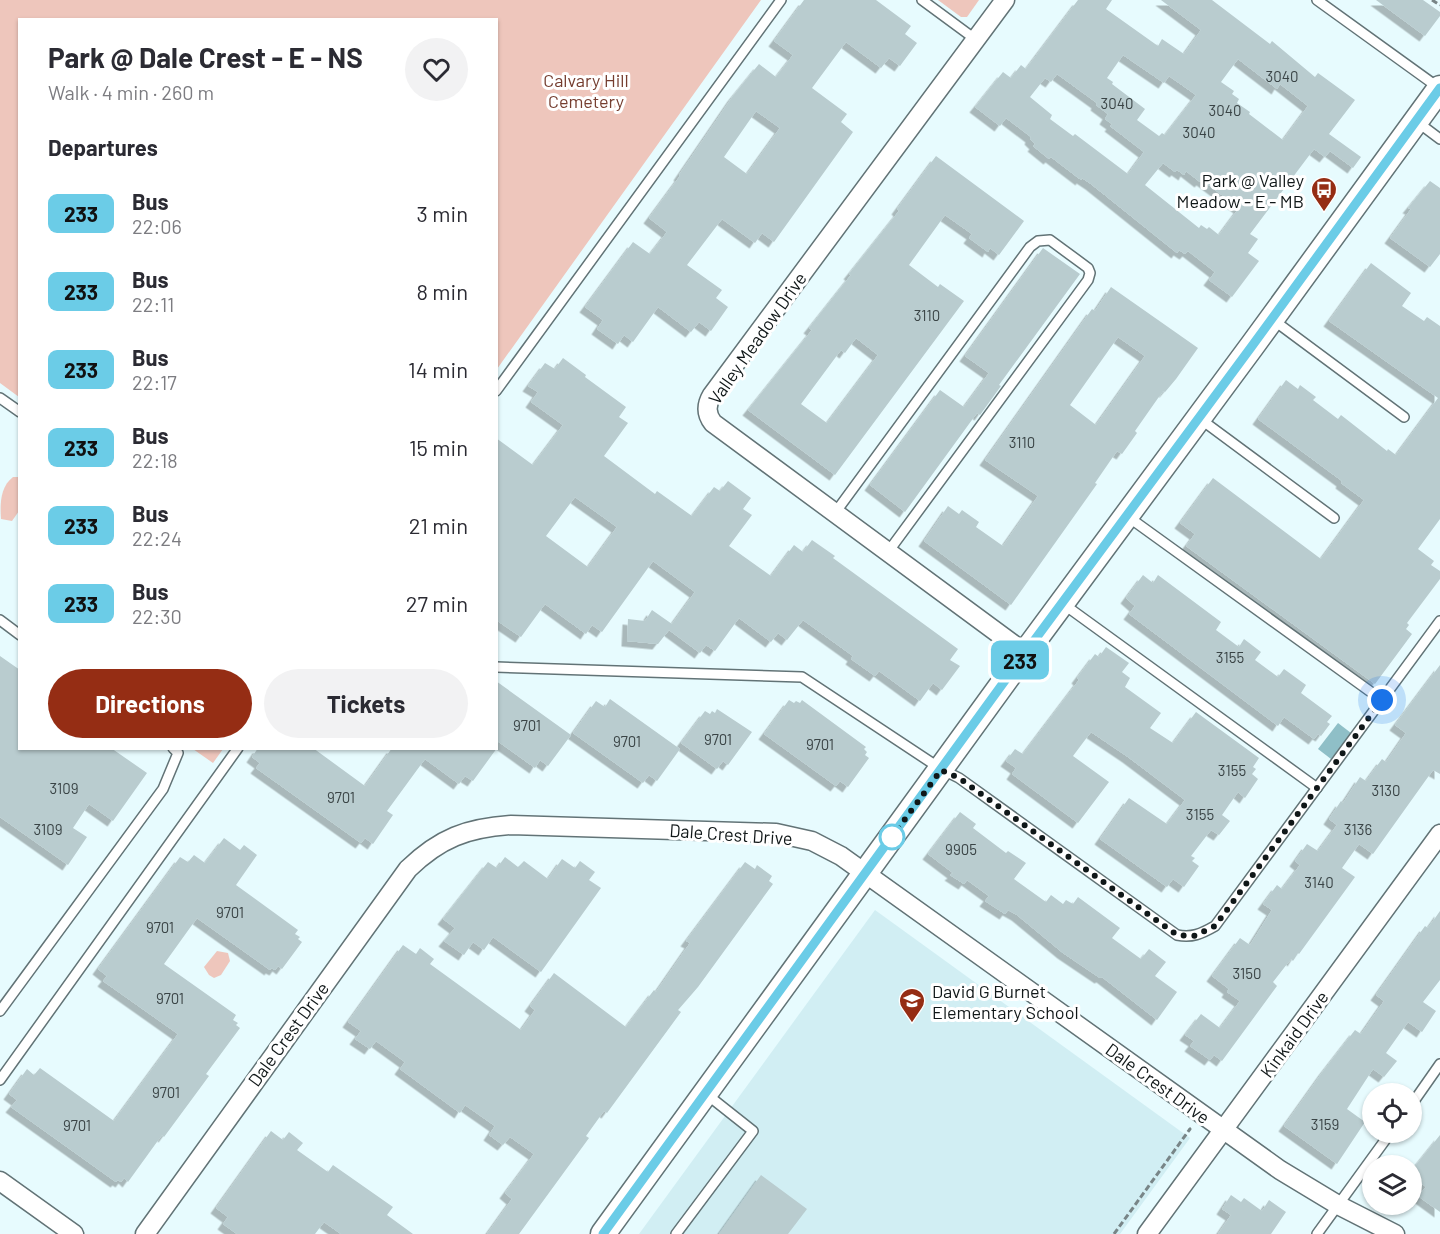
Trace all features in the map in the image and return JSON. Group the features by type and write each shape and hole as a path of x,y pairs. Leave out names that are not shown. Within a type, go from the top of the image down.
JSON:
{"street":[{"name":"Valley Meadow Drive","path":"1005,0 709,401 707,413 714,423 1025,653"},
{"path":"603,1234 1025,653 1440,89"},
{"name":"Dale Crest Drive","path":"145,1234 399,880 419,858 447,839 484,827 511,825 776,833 812,841 841,856 866,873 1280,1170 1338,1205 1395,1234"},
{"name":"Kinkaid Drive","path":"1147,1234 1440,834"},
{"path":"0,1181 74,1234"}],"lane":[{"path":"498,388 781,0"},
{"path":"922,0 975,39"},
{"path":"1317,0 1440,89"},
{"path":"1416,122 1440,139"},
{"path":"835,513 1030,246 1038,241 1050,240 1088,268 1088,280 888,552"},
{"path":"1272,319 1404,417"},
{"path":"0,398 18,411"},
{"path":"1199,418 1334,518"},
{"path":"1127,516 1382,700"},
{"path":"1062,603 1317,788"},
{"path":"0,620 18,634"},
{"path":"498,667 802,677 941,770 959,778 1177,935 1186,937 1194,936 1215,926 1440,621"},
{"path":"0,1011 163,789 178,753 175,750"},
{"path":"0,1080 237,750"},
{"path":"1422,1090 1440,1064"},
{"path":"676,1234 753,1131 705,1093"},
{"path":"1317,1234 1383,1143"}],"path":[{"path":"1432,0 1440,5"},
{"path":"1114,1234 1190,1129 1184,1124"}],"shaded area":[{"path":"1338,723 1351,733 1331,759 1318,749"},
{"name":"David G Burnet Elementary School","path":"875,910 1190,1138 1120,1234 639,1234"}],"green space":[{"name":"Calvary Hill Cemetery","path":"0,0 761,0 498,368 498,18 18,18 18,396 0,383"},
{"path":"938,0 979,0 967,17 961,17"},
{"path":"13,477 18,477 18,512 12,521 1,519 3,491"},
{"path":"194,750 222,750 213,763"},
{"path":"217,951 228,953 230,961 221,975 214,978 204,967"}],"building":[{"path":"804,0 876,0 911,26 905,34 917,43 900,66 889,58 881,68 846,42 812,88 847,114 841,122 853,132 774,242 762,233 755,243 722,219 687,265 722,290 716,298 728,307 711,331 699,322 691,332 658,307 633,342 624,335 618,344 597,329 603,320 585,307 633,242 650,254 667,232 649,218 733,96 759,64 776,77 793,55 774,41","holes":["756,111 780,128 747,174 724,157"]},
{"path":"1078,0 1112,0 1106,9 1158,46 1162,39 1184,54 1201,30 1161,0 1212,0 1270,44 1272,41 1315,77 1318,73 1355,100 1329,134 1361,157 1353,168 1330,151 1325,157 1314,149 1250,234 1258,239 1248,253 1259,261 1232,297 1209,280 1215,272 1188,251 1185,254 1179,250 1177,253 1091,184 1082,178 1081,180 1051,157 1049,159 1033,146 1035,144 1030,139 1031,137 1006,118 1000,126 975,107 1003,72 1011,78 1021,65 1026,69","holes":["1123,55 1164,83 1169,76 1196,95 1165,135 1162,133 1159,136 1137,120 1145,109 1107,78","1238,59 1277,89 1280,84 1308,106 1283,140 1237,103 1239,99 1232,94 1234,91 1221,82","1057,74 1097,103 1096,105 1108,114 1105,119 1112,124 1110,126 1144,152 1128,174 1075,134 1073,136 1050,119 1052,115 1030,97 1045,78 1051,82","1163,163 1175,172 1177,170 1184,175 1186,171 1200,182 1202,180 1239,208 1219,235 1209,227 1207,229 1201,225 1199,228 1145,185"]},
{"path":"1376,0 1423,0 1440,12 1440,16 1425,36"},
{"path":"936,156 1024,221 999,255 990,248 988,252 969,238 972,234 945,215 909,265 938,287 940,284 964,301 835,475 748,410 812,330 809,328 899,211 897,209","holes":["856,338 878,355 827,423 801,404 841,350 845,353"]},
{"path":"1430,181 1440,188 1440,254 1430,267 1390,238 1411,209 1408,208"},
{"path":"1043,248 1080,274 999,385 1001,386 980,415 977,413 905,512 870,485 940,390 964,407 989,373 965,356"},
{"path":"1371,263 1411,293 1402,306 1424,321 1427,317 1440,326 1440,519 1418,549 1434,561 1431,565 1440,571 1440,579 1407,623 1409,625 1406,629 1412,634 1375,684 1186,546 1195,534 1180,523 1213,478 1321,559 1364,500 1258,419 1286,380 1298,389 1300,385 1316,397 1313,400 1338,419 1341,415 1387,451 1388,449 1396,455 1438,398 1329,321"},
{"path":"1111,287 1198,348 1176,379 1165,392 1163,391 1122,454 1117,451 1095,483 1097,484 1011,605 924,541 948,506 959,514 962,510 979,522 976,527 1003,546 1038,496 985,460 1092,309 1095,311","holes":["1118,337 1145,356 1096,425 1070,405"]},
{"path":"563,358 626,407 619,417 628,423 604,456 655,494 657,491 692,516 714,487 720,491 728,481 751,498 743,509 752,515 729,546 771,576 794,545 803,552 812,540 835,556 833,558 958,649 950,660 960,666 942,690 933,683 920,701 879,671 875,676 851,659 853,656 803,620 787,640 778,633 771,642 739,618 715,651 706,645 700,653 669,630 658,644 627,641 628,619 645,621 652,610 672,624 695,592 653,561 602,632 592,625 586,634 545,604 521,637 498,621 498,439 533,465 563,425 531,402 538,392 528,386 545,363 555,369","holes":["575,497 617,527 588,567 546,536"]},
{"path":"1143,575 1153,583 1158,575 1221,622 1216,630 1239,647 1244,639 1261,652 1255,660 1278,677 1284,669 1306,685 1301,693 1332,716 1327,722 1330,724 1321,736 1318,734 1314,739 1284,717 1278,726 1129,614 1135,606 1126,598"},
{"path":"1106,647 1129,663 1122,672 1130,678 1125,687 1161,713 1150,728 1173,743 1196,712 1259,758 1253,767 1256,769 1252,774 1258,779 1245,798 1238,792 1222,815 1230,821 1219,835 1211,830 1191,856 1195,858 1192,861 1199,866 1184,887 1173,879 1167,887 1100,839 1129,798 1167,824 1185,800 1128,757 1091,732 1073,756 1109,782 1078,823 1012,774 1016,768 1006,761 1015,749 1023,754 1079,680 1077,678 1095,654 1099,657"},
{"path":"0,656 18,669 18,750 114,750 147,773 113,821 89,804 73,828 87,837 68,865 0,817"},
{"path":"1440,665 1440,774 1433,770 1373,854 1359,844 1342,868 1355,877 1299,954 1293,961 1291,959 1273,982 1277,986 1222,1061 1214,1055 1210,1060 1190,1046 1194,1041 1185,1035 1201,1014 1220,1028 1240,1001 1227,992 1229,989 1212,976 1240,938 1250,945 1272,910 1263,904 1277,885 1282,889 1300,865 1295,861 1307,844 1318,851 1337,825 1329,819 1360,777 1366,781 1382,759 1386,762 1406,733 1395,725"},
{"path":"498,682 571,735 548,766 540,760 535,768 498,741"},
{"path":"610,699 680,749 657,781 649,775 643,783 573,733 596,701 605,707"},
{"path":"789,700 800,703 802,700 866,747 865,755 869,758 848,787 840,781 836,786 764,734"},
{"path":"717,709 752,732 728,765 723,761 717,769 681,743 705,711 710,714 712,711 715,713"},
{"path":"257,750 316,750 365,786 391,750 496,750 473,781 465,776 459,784 425,759 387,811 393,815 373,844 365,838 361,843 256,768 260,763 252,757"},
{"path":"960,812 976,824 973,828 1006,853 1008,851 1026,863 1014,879 1046,902 1051,895 1063,904 1066,900 1073,904 1078,897 1120,928 1112,938 1141,959 1149,949 1166,962 1155,976 1177,992 1157,1020 1102,977 1100,978 1063,953 1017,915 1008,910 1005,914 985,901 989,896 967,880 964,884 950,875 953,873 928,854"},
{"path":"224,838 240,850 244,845 257,855 236,885 298,930 295,934 302,942 282,969 278,966 275,970 271,968 270,970 197,918 164,964 236,1015 233,1020 240,1028 206,1074 209,1076 128,1182 124,1178 121,1182 118,1180 116,1182 11,1107 17,1100 9,1094 27,1069 34,1075 40,1068 114,1121 178,1034 103,981 107,976 98,969 180,857 188,862 194,855 205,863"},
{"path":"505,857 518,867 524,861 548,879 562,859 575,868 580,861 595,872 589,880 601,888 541,972 493,937 484,950 473,942 464,955 444,941 455,928 443,919 488,862 497,868"},
{"path":"745,862 755,869 757,865 772,876 769,881 773,884 698,987 678,1010 681,1012 607,1113 604,1111 586,1136 589,1138 519,1234 487,1234 512,1199 505,1193 534,1154 510,1137 503,1145 489,1135 495,1126 465,1105 460,1113 400,1069 405,1062 376,1041 370,1049 355,1039 361,1031 348,1022 403,945 416,954 420,948 434,959 430,964 521,1030 535,1010 530,1006 554,973 626,1027 654,990 656,992 690,943 686,941"},
{"path":"1440,911 1440,980 1423,1002 1436,1011 1422,1032 1408,1022 1386,1053 1397,1061 1384,1077 1373,1069 1362,1083 1347,1109 1362,1120 1362,1126 1337,1164 1284,1126 1355,1030 1361,1034 1384,1001 1376,995 1425,926 1428,928"},
{"path":"271,1131 283,1140 289,1132 303,1143 297,1150 328,1172 333,1165 393,1207 387,1215 413,1234 341,1234 324,1222 315,1234 237,1234 223,1224 228,1217 216,1208"},
{"path":"1440,1135 1440,1212 1422,1199 1422,1192 1426,1187 1422,1184 1422,1158"},
{"path":"761,1175 807,1209 788,1234 719,1234"},
{"path":"1231,1195 1241,1202 1244,1198 1262,1211 1269,1200 1286,1212 1271,1234 1218,1234 1231,1215 1222,1209"}],"bus line":[{"name":"233","path":"603,1234 1025,653 1440,88"}],"place":[{"name":"Park @ Valley Meadow - E - MB","path":"1324,213"},
{"name":"David G Burnet Elementary School","path":"912,1024"}],"route":[{"path":"892,837 941,770 959,778 1177,935 1194,936 1215,926 1382,700"}]}
